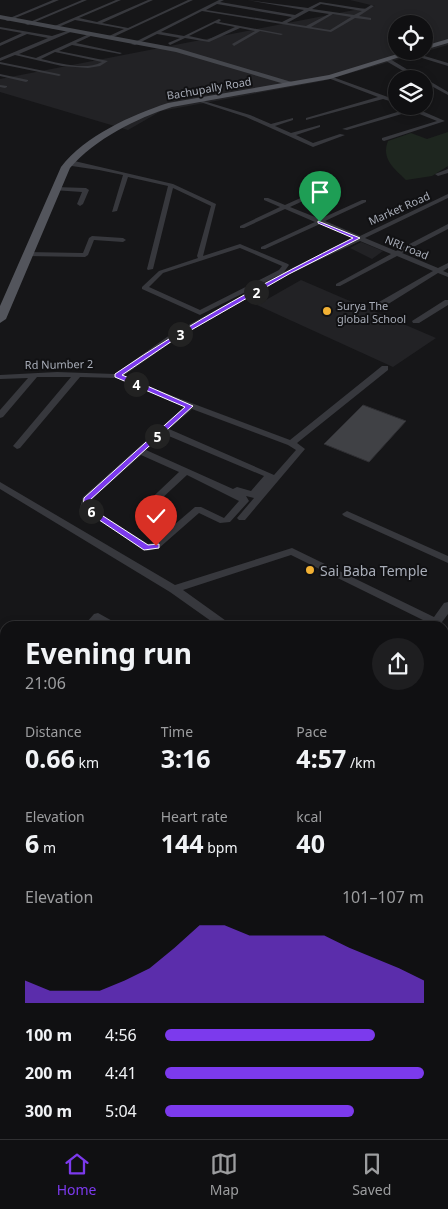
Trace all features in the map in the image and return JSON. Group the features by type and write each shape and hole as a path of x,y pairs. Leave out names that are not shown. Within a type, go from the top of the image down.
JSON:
{"main road":[{"path":"433,44 448,39"},
{"name":"Bachupally Road","path":"12,266 58,167 68,153 117,124 168,103 291,83 388,59"},
{"name":"Bachupally Road","path":"0,319 3,306 55,189 69,163 85,147 139,117 171,105 330,77 388,60"}],"street":[{"path":"5,19 57,0"},
{"path":"28,23 85,0"},
{"path":"0,60 54,38 75,19 119,0"},
{"path":"98,23 151,0"},
{"path":"159,14 186,0"},
{"path":"0,60 62,29 108,37 191,0"},
{"path":"135,43 222,0"},
{"path":"251,0 370,19"},
{"path":"287,6 296,1"},
{"path":"216,3 295,16"},
{"path":"283,24 318,4 325,3 366,10"},
{"path":"73,5 81,6"},
{"path":"201,10 331,31 372,6"},
{"path":"89,8 97,9"},
{"path":"131,9 140,10"},
{"path":"149,12 169,15"},
{"path":"306,27 333,13"},
{"path":"170,44 229,15"},
{"path":"177,17 185,18"},
{"path":"5,19 183,52 291,83"},
{"path":"75,19 127,29"},
{"path":"214,22 281,34"},
{"path":"156,32 210,41 238,26"},
{"path":"0,28 54,38"},
{"path":"0,33 8,30"},
{"path":"234,45 259,30"},
{"path":"0,44 28,33"},
{"path":"37,58 89,35"},
{"path":"247,37 257,39"},
{"path":"71,43 120,53"},
{"path":"15,54 85,67 101,65 106,61 54,51"},
{"path":"0,60 59,75"},
{"path":"388,60 405,70"},
{"path":"433,60 448,65"},
{"path":"0,75 26,81"},
{"path":"330,77 388,99"},
{"path":"433,86 448,94"},
{"path":"308,119 384,97"},
{"path":"199,100 270,126 313,145 344,132 395,115"},
{"path":"428,115 448,124"},
{"path":"270,126 291,119"},
{"path":"384,139 442,121"},
{"path":"291,135 318,126"},
{"path":"69,163 171,185 214,206 200,256"},
{"path":"438,174 448,170"},
{"path":"114,211 126,174"},
{"path":"150,269 171,185"},
{"path":"242,227 329,187"},
{"path":"55,189 86,190 80,204"},
{"name":"Market Road","path":"284,272 448,196"},
{"name":"NRI road","path":"266,199 448,275"},
{"path":"263,248 364,201"},
{"path":"338,285 448,226"},
{"path":"27,254 85,255 92,238 123,240"},
{"path":"117,376 161,345 248,297 284,272 285,264 240,246 161,272 144,288 198,313 238,292 284,272"},
{"path":"382,304 448,265"},
{"path":"238,292 248,297"},
{"path":"416,321 448,302"},
{"path":"208,309 218,313"},
{"path":"242,518 297,456 301,449 291,443 385,368"},
{"path":"17,446 78,374"},
{"name":"Rd Number 2","path":"0,378 78,374 117,376 190,406 291,443"},
{"path":"0,416 35,375"},
{"path":"140,451 242,497 244,501 227,520 223,521 198,509 156,546 147,548 85,508 86,499 190,406"},
{"path":"158,453 249,496 253,495 270,475 163,430"},
{"path":"142,512 186,471"},
{"path":"0,485 174,589 218,621"},
{"path":"347,514 448,560"},
{"path":"174,589 292,551 428,621"},
{"path":"436,621 448,606"},
{"path":"93,621 98,617 104,621"}],"shaded area":[{"path":"350,0 448,0 448,45 433,49 433,15 388,15 388,60 396,60 323,81 161,111 128,130 0,92 0,79 375,6"},
{"path":"448,132 448,166 432,176 406,180 387,158 386,147 388,141 411,133 427,139"},
{"path":"361,242 383,251 372,259 350,248"},
{"path":"301,280 436,338 393,367 257,305"}],"building":[{"path":"363,405 406,421 369,462 324,444"}],"place":[{"name":"Surya The global School","path":"327,311"},
{"name":"Sai Baba Temple","path":"310,570"}],"route":[{"path":"156,546 147,548 85,508 86,499 190,406 117,376 170,339 248,297 287,273 357,238 320,222"}]}
